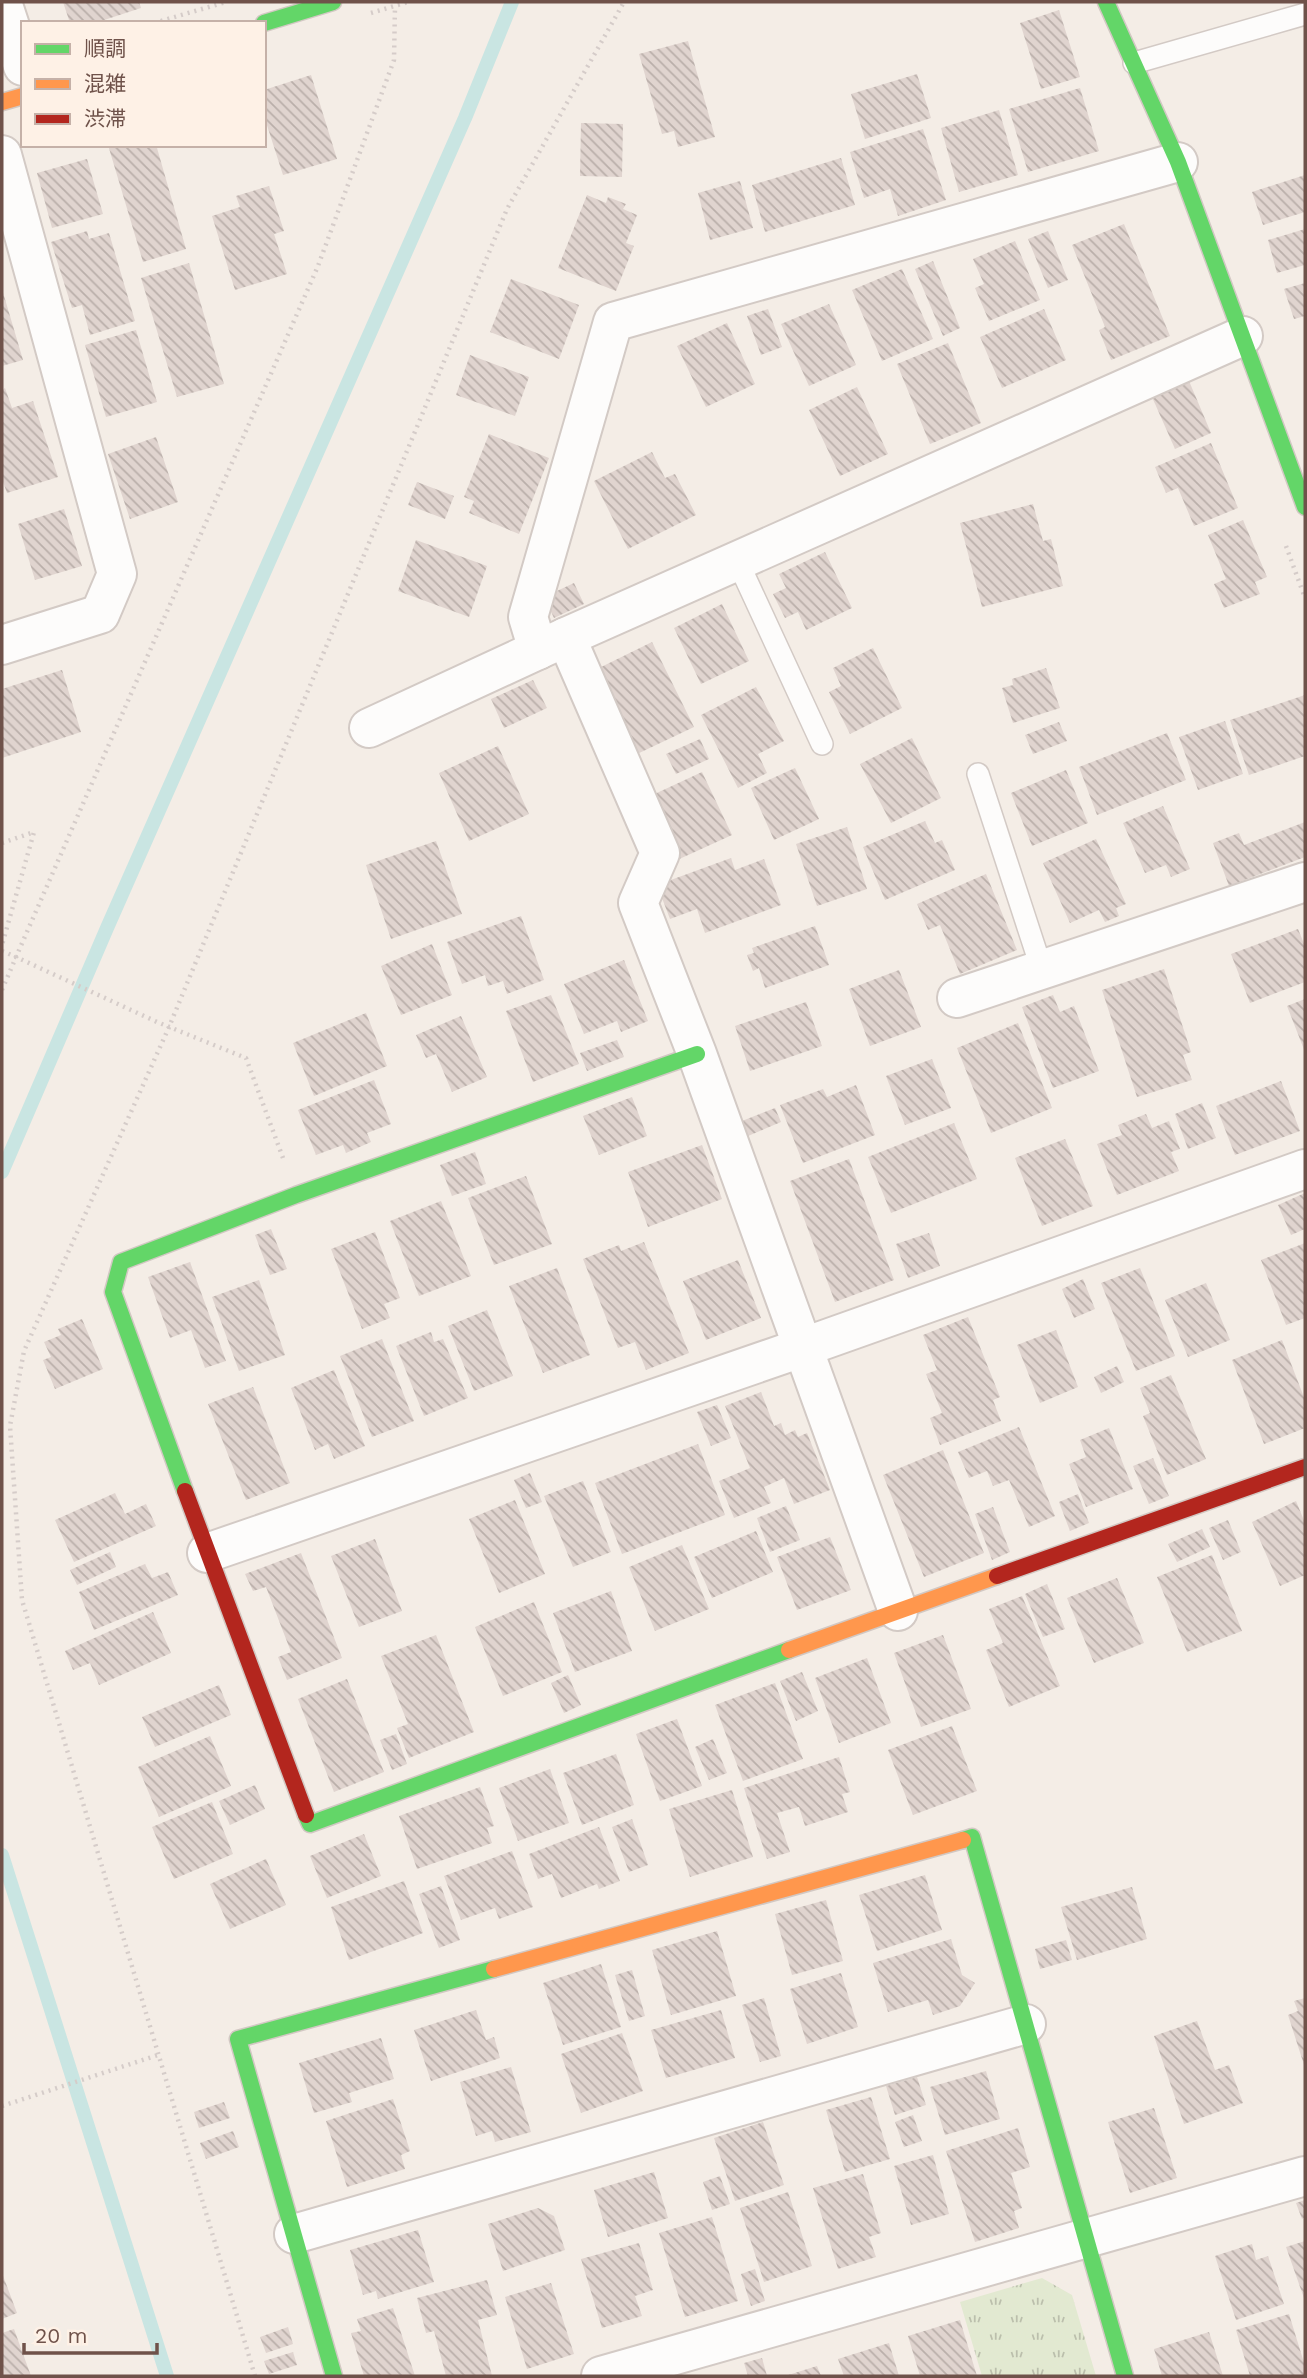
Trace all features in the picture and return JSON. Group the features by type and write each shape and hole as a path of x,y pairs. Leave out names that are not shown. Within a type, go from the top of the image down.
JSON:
{"street":[{"path":"2,2 21,60"},
{"path":"1106,2 1178,162 1305,507"},
{"path":"266,22 319,4"},
{"path":"2,102 21,97"},
{"path":"2,155 117,574 100,614 2,645"},
{"path":"898,1611 697,1054 638,903 660,853 552,643 528,617 613,322 1178,162"},
{"path":"369,728 737,560 1243,336"},
{"path":"957,998 1305,882"},
{"path":"697,1054 296,1195 121,1262 113,1292 207,1553 310,1824 1305,1467"},
{"path":"207,1553 804,1347 1305,1169"},
{"path":"334,2376 238,2039 972,1837 1125,2376"},
{"path":"294,2234 1026,2024"},
{"path":"601,2376 1305,2176"}],"lane":[{"path":"1134,63 1305,14"},
{"path":"737,560 822,744"},
{"path":"978,774 1042,970"}],"path":[{"path":"161,21 226,2"},
{"path":"2,990 318,266 394,60 395,6"},
{"path":"2,843 34,832 2,945"},
{"path":"2,951 157,1022 246,1058 296,1195"},
{"path":"2,2106 158,2055"}],"green space":[{"path":"1042,2278 1072,2295 1096,2376 982,2376 960,2302"}],"building":[{"path":"63,2 139,2 141,8 101,21 69,21"},
{"path":"1059,10 1080,77 1041,89 1020,23"},
{"path":"688,41 715,137 678,147 674,131 662,134 639,54"},
{"path":"917,74 931,118 865,139 851,94"},
{"path":"311,75 337,159 283,175 266,122 266,89"},
{"path":"1080,88 1099,151 1028,172 1009,109"},
{"path":"999,110 1018,175 959,192 941,128"},
{"path":"581,123 623,124 622,177 580,176"},
{"path":"923,129 946,200 898,216 890,189 864,198 850,152"},
{"path":"109,147 159,147 157,148 186,249 143,262"},
{"path":"841,158 855,205 765,232 752,185"},
{"path":"87,159 103,214 52,228 37,173"},
{"path":"1305,175 1305,212 1263,225 1252,192"},
{"path":"740,181 753,228 710,240 698,193"},
{"path":"269,186 284,231 274,234 287,274 235,290 212,216 240,207 236,196"},
{"path":"587,195 606,203 608,197 626,204 623,209 637,215 626,243 634,246 616,291 558,268"},
{"path":"1124,224 1170,336 1111,360 1099,330 1105,327 1072,245"},
{"path":"1305,229 1305,265 1277,273 1268,240"},
{"path":"87,231 89,239 109,233 135,321 90,335 82,305 72,308 51,242"},
{"path":"1048,231 1068,280 1048,288 1028,239"},
{"path":"1015,241 1040,300 989,321 975,288 984,284 973,259"},
{"path":"933,261 960,328 943,336 915,269"},
{"path":"189,263 224,384 177,397 141,278"},
{"path":"902,269 933,339 882,361 852,290"},
{"path":"511,279 579,305 559,359 490,332"},
{"path":"1305,283 1305,316 1294,319 1284,289"},
{"path":"2,289 23,360 2,366"},
{"path":"829,304 856,365 809,386 781,324"},
{"path":"768,309 782,347 761,355 747,316"},
{"path":"1044,309 1066,360 1002,388 980,337"},
{"path":"727,323 755,384 706,407 677,346"},
{"path":"136,330 157,402 106,417 85,345"},
{"path":"948,343 981,423 930,444 897,364"},
{"path":"470,355 529,377 515,416 456,395"},
{"path":"1189,381 1211,433 1175,449 1152,397"},
{"path":"857,387 888,454 840,476 809,410"},
{"path":"5,388 12,408 33,401 58,477 7,493 2,479 2,390"},
{"path":"489,434 549,458 519,534 469,513 474,501 464,497"},
{"path":"156,437 178,502 130,519 108,454"},
{"path":"1211,443 1238,508 1194,526 1178,488 1166,493 1155,467"},
{"path":"652,452 665,478 675,474 696,515 628,549 594,481"},
{"path":"417,482 454,496 445,519 408,505"},
{"path":"1033,504 1043,541 1051,539 1063,586 982,607 960,523"},
{"path":"64,509 82,566 35,580 18,524"},
{"path":"1243,520 1267,577 1255,582 1260,594 1224,608 1214,584 1226,579 1208,535"},
{"path":"416,540 487,566 469,617 398,591"},
{"path":"825,552 852,608 806,630 798,612 785,618 773,594 786,588 779,574"},
{"path":"574,583 584,604 554,618 544,597"},
{"path":"722,604 749,661 701,684 674,628"},
{"path":"652,642 694,727 635,755 593,671"},
{"path":"873,648 902,708 850,734 829,692 841,686 833,668"},
{"path":"1046,668 1060,708 1013,723 1002,688 1013,685 1012,679"},
{"path":"62,670 81,732 2,758 2,689"},
{"path":"533,680 547,708 504,728 491,699"},
{"path":"756,687 784,741 758,754 767,773 738,788 701,715"},
{"path":"1305,695 1305,756 1249,775 1230,720"},
{"path":"1225,721 1243,774 1198,790 1179,737"},
{"path":"1059,722 1067,741 1033,754 1025,735"},
{"path":"1167,733 1186,780 1097,815 1079,767"},
{"path":"912,738 941,798 891,823 860,764"},
{"path":"700,739 709,759 676,774 666,754"},
{"path":"498,746 529,814 469,841 439,773"},
{"path":"795,768 819,819 774,840 751,788"},
{"path":"1066,770 1088,823 1032,846 1011,793"},
{"path":"702,772 732,835 675,861 646,798"},
{"path":"1163,806 1190,869 1171,877 1166,865 1145,873 1123,823"},
{"path":"925,821 935,843 942,840 955,870 885,900 863,847"},
{"path":"1305,822 1305,857 1229,886 1213,843 1239,833 1244,845"},
{"path":"847,827 867,889 817,906 796,844"},
{"path":"1096,839 1126,904 1116,908 1119,916 1105,922 1099,910 1070,923 1043,863"},
{"path":"436,841 462,914 391,939 366,865"},
{"path":"731,858 735,870 764,859 781,905 705,933 697,909 670,919 657,885"},
{"path":"986,874 1017,950 960,974 940,925 928,930 917,904"},
{"path":"521,916 544,980 507,994 503,981 488,986 485,975 462,984 447,942"},
{"path":"815,926 829,965 765,988 759,968 753,971 747,955 754,953 752,948"},
{"path":"1298,929 1305,946 1305,982 1250,1003 1231,954"},
{"path":"432,944 452,995 401,1015 381,966"},
{"path":"624,960 648,1021 621,1032 617,1021 584,1034 564,984"},
{"path":"1164,969 1191,1052 1183,1055 1192,1080 1137,1097 1102,990"},
{"path":"899,970 921,1027 870,1046 849,989"},
{"path":"551,995 579,1064 533,1082 506,1011"},
{"path":"1053,995 1060,1012 1074,1006 1099,1071 1053,1088 1022,1007"},
{"path":"1305,999 1305,1052 1287,1006"},
{"path":"806,1002 822,1046 750,1071 735,1026"},
{"path":"366,1013 387,1066 314,1096 293,1043"},
{"path":"461,1016 487,1077 452,1092 436,1054 426,1058 416,1035"},
{"path":"1018,1023 1052,1108 991,1133 957,1048"},
{"path":"617,1040 624,1057 587,1071 580,1053"},
{"path":"932,1059 951,1108 905,1125 886,1076"},
{"path":"374,1080 391,1124 367,1133 371,1142 346,1153 343,1145 316,1155 298,1110"},
{"path":"1281,1081 1300,1131 1235,1155 1216,1106"},
{"path":"856,1085 875,1135 803,1163 780,1105 823,1089 827,1097"},
{"path":"632,1097 647,1136 599,1155 583,1116"},
{"path":"1202,1103 1216,1138 1188,1149 1175,1114"},
{"path":"775,1108 781,1122 748,1136 742,1121"},
{"path":"1146,1114 1152,1128 1169,1121 1180,1149 1171,1152 1179,1171 1117,1195 1097,1144 1122,1135 1118,1125"},
{"path":"954,1123 977,1179 891,1213 868,1157"},
{"path":"1065,1139 1093,1206 1042,1226 1015,1158"},
{"path":"702,1145 722,1199 648,1227 628,1172"},
{"path":"475,1152 486,1184 452,1196 440,1165"},
{"path":"849,1159 894,1280 835,1302 790,1181"},
{"path":"526,1176 552,1244 494,1265 468,1198"},
{"path":"1305,1193 1305,1229 1291,1235 1278,1205"},
{"path":"441,1201 471,1276 419,1296 390,1221"},
{"path":"271,1229 287,1269 270,1275 255,1235"},
{"path":"375,1232 400,1298 384,1304 390,1318 362,1329 331,1249"},
{"path":"929,1233 940,1266 908,1278 896,1244"},
{"path":"644,1242 689,1353 646,1370 635,1342 618,1348 583,1259 619,1245 621,1251"},
{"path":"1305,1243 1305,1318 1286,1325 1261,1260"},
{"path":"738,1260 761,1318 706,1340 683,1281"},
{"path":"190,1262 226,1361 205,1368 191,1330 170,1338 148,1277"},
{"path":"557,1268 590,1355 543,1373 509,1286"},
{"path":"1140,1268 1175,1356 1136,1371 1101,1283"},
{"path":"1083,1279 1095,1309 1074,1318 1062,1289"},
{"path":"259,1280 285,1355 239,1371 212,1297"},
{"path":"1206,1283 1230,1340 1188,1357 1165,1300"},
{"path":"487,1310 513,1376 474,1391 448,1326"},
{"path":"968,1317 1000,1397 993,1400 1001,1421 940,1445 930,1418 942,1413 926,1374 937,1370 923,1335"},
{"path":"82,1319 103,1369 55,1389 43,1360 51,1357 44,1342 61,1335 58,1329"},
{"path":"1056,1330 1078,1387 1040,1403 1017,1345"},
{"path":"431,1332 434,1342 443,1339 468,1398 424,1416 396,1346"},
{"path":"382,1339 414,1421 372,1437 340,1356"},
{"path":"1282,1340 1305,1400 1305,1428 1264,1444 1232,1360"},
{"path":"1117,1366 1124,1382 1101,1393 1094,1377"},
{"path":"334,1370 365,1446 334,1459 328,1444 315,1450 291,1388"},
{"path":"1171,1375 1206,1459 1167,1475 1143,1416 1150,1413 1140,1388"},
{"path":"253,1387 290,1483 246,1500 208,1404"},
{"path":"761,1392 774,1426 781,1423 785,1435 795,1430 798,1437 807,1433 830,1490 794,1504 784,1478 764,1487 771,1503 734,1518 719,1481 750,1468 725,1406"},
{"path":"717,1405 731,1438 711,1446 697,1412"},
{"path":"1019,1427 1055,1516 1029,1527 1009,1480 993,1486 987,1471 969,1478 958,1452"},
{"path":"1109,1428 1133,1489 1086,1507 1069,1464 1086,1457 1080,1440"},
{"path":"698,1444 725,1515 622,1554 595,1483"},
{"path":"943,1450 984,1553 924,1577 883,1475"},
{"path":"1153,1458 1169,1496 1149,1504 1133,1466"},
{"path":"530,1473 542,1502 526,1508 514,1480"},
{"path":"583,1481 611,1552 573,1567 544,1496"},
{"path":"115,1493 125,1514 146,1504 156,1526 74,1562 55,1520"},
{"path":"1078,1494 1089,1523 1070,1531 1059,1502"},
{"path":"515,1500 545,1574 499,1593 469,1519"},
{"path":"1296,1501 1305,1523 1305,1575 1280,1586 1252,1522"},
{"path":"786,1506 800,1540 770,1552 757,1518"},
{"path":"993,1507 1010,1552 992,1560 975,1514"},
{"path":"1228,1520 1241,1552 1223,1560 1209,1528"},
{"path":"1202,1529 1210,1547 1177,1562 1168,1544"},
{"path":"756,1531 773,1572 712,1598 694,1557"},
{"path":"830,1537 851,1590 797,1610 777,1557"},
{"path":"375,1539 402,1611 359,1627 331,1556"},
{"path":"682,1545 709,1609 655,1631 629,1567"},
{"path":"110,1552 116,1567 77,1585 70,1570"},
{"path":"301,1553 342,1658 287,1680 278,1657 291,1652 266,1587 253,1591 245,1574"},
{"path":"1212,1555 1242,1631 1187,1652 1157,1577"},
{"path":"145,1564 152,1578 168,1572 178,1595 94,1630 79,1592"},
{"path":"1117,1578 1144,1643 1094,1663 1067,1598"},
{"path":"1047,1584 1065,1629 1043,1637 1025,1594"},
{"path":"611,1591 632,1651 575,1672 553,1613"},
{"path":"1022,1596 1060,1686 1009,1707 986,1650 1003,1643 989,1609"},
{"path":"534,1602 562,1672 503,1696 475,1627"},
{"path":"153,1612 171,1653 99,1685 90,1663 73,1670 65,1651"},
{"path":"436,1635 474,1732 409,1758 397,1728 408,1724 381,1656"},
{"path":"943,1635 971,1709 921,1727 894,1653"},
{"path":"867,1658 891,1723 839,1743 815,1678"},
{"path":"802,1672 818,1711 796,1721 780,1681"},
{"path":"568,1675 581,1705 564,1713 551,1683"},
{"path":"347,1679 384,1772 334,1792 298,1699"},
{"path":"775,1683 803,1759 743,1781 715,1705"},
{"path":"219,1685 231,1715 155,1747 142,1717"},
{"path":"677,1719 702,1786 660,1801 636,1734"},
{"path":"952,1726 977,1791 913,1815 888,1750"},
{"path":"396,1734 407,1764 392,1770 380,1740"},
{"path":"210,1736 231,1786 159,1817 138,1767"},
{"path":"713,1739 727,1773 709,1780 695,1747"},
{"path":"616,1754 634,1805 582,1825 563,1773"},
{"path":"839,1757 850,1792 842,1794 848,1812 805,1826 799,1807 777,1813 790,1852 767,1859 744,1788"},
{"path":"550,1769 569,1823 518,1841 499,1788"},
{"path":"255,1785 265,1809 230,1825 219,1801"},
{"path":"480,1787 494,1826 487,1828 492,1843 417,1869 399,1816"},
{"path":"732,1790 753,1857 690,1877 669,1809"},
{"path":"212,1802 233,1854 174,1879 152,1827"},
{"path":"632,1819 648,1865 629,1872 612,1827"},
{"path":"599,1827 620,1881 599,1889 597,1884 561,1898 552,1874 538,1879 529,1854"},
{"path":"364,1834 381,1876 327,1898 310,1856"},
{"path":"512,1851 533,1907 499,1919 495,1908 461,1920 444,1876"},
{"path":"266,1859 286,1905 230,1929 210,1884"},
{"path":"925,1875 942,1930 877,1951 859,1895"},
{"path":"404,1881 423,1933 349,1960 331,1907"},
{"path":"441,1886 460,1940 439,1948 419,1894"},
{"path":"1132,1887 1147,1939 1077,1960 1061,1907"},
{"path":"826,1900 843,1961 792,1975 775,1914"},
{"path":"717,1931 736,1996 671,2015 652,1950"},
{"path":"951,1939 962,1975 975,1983 960,2006 933,2015 928,2000 888,2012 873,1963"},
{"path":"1066,1940 1072,1960 1040,1969 1035,1949"},
{"path":"601,1964 621,2027 563,2045 543,1983"},
{"path":"632,1970 645,2016 629,2021 615,1975"},
{"path":"841,1973 858,2027 807,2044 790,1989"},
{"path":"764,1998 781,2056 760,2062 742,2005"},
{"path":"1305,1998 1305,2068 1288,2015 1298,2011 1294,2001"},
{"path":"476,2010 486,2040 494,2037 500,2058 431,2081 414,2030"},
{"path":"721,2010 735,2058 666,2078 651,2030"},
{"path":"1197,2021 1215,2070 1229,2065 1243,2103 1184,2124 1154,2036"},
{"path":"622,2033 643,2091 581,2113 561,2054"},
{"path":"381,2038 394,2079 349,2093 352,2102 314,2113 299,2063"},
{"path":"511,2067 531,2132 495,2142 492,2131 476,2136 460,2082"},
{"path":"986,2071 1000,2119 945,2135 930,2087"},
{"path":"917,2077 926,2105 895,2115 886,2086"},
{"path":"871,2097 890,2159 845,2172 826,2110"},
{"path":"393,2099 410,2151 401,2155 405,2169 347,2187 326,2121"},
{"path":"224,2102 230,2118 199,2128 194,2112"},
{"path":"1154,2108 1177,2178 1130,2193 1108,2122"},
{"path":"913,2115 922,2141 904,2147 895,2122"},
{"path":"763,2122 784,2185 735,2201 714,2138"},
{"path":"1018,2128 1030,2167 1011,2173 1022,2208 1014,2211 1019,2228 975,2242 946,2151"},
{"path":"233,2131 239,2147 206,2159 200,2143"},
{"path":"933,2155 949,2214 911,2225 894,2166"},
{"path":"654,2172 668,2218 608,2237 594,2190"},
{"path":"863,2174 881,2233 869,2237 876,2257 838,2269 813,2188"},
{"path":"720,2176 730,2204 712,2210 703,2182"},
{"path":"788,2192 812,2266 764,2282 740,2208"},
{"path":"1305,2200 1305,2217 1302,2219 1296,2203"},
{"path":"538,2208 554,2216 565,2250 503,2271 488,2224"},
{"path":"712,2217 738,2301 685,2317 659,2233"},
{"path":"418,2230 434,2282 378,2299 376,2291 363,2295 350,2250"},
{"path":"1305,2241 1305,2301 1286,2247"},
{"path":"639,2243 653,2290 635,2296 642,2316 602,2328 581,2259"},
{"path":"1252,2244 1256,2260 1268,2256 1284,2304 1236,2320 1215,2256"},
{"path":"755,2269 765,2301 751,2306 741,2274"},
{"path":"2,2273 17,2313 2,2319"},
{"path":"487,2280 497,2315 478,2320 492,2376 446,2376 434,2331 426,2333 417,2298"},
{"path":"551,2283 574,2354 527,2369 505,2297"},
{"path":"393,2308 415,2376 364,2376 351,2333 361,2331 357,2319"},
{"path":"1289,2314 1305,2366 1305,2376 1250,2376 1236,2330"},
{"path":"960,2320 977,2376 920,2376 908,2336"},
{"path":"288,2327 293,2344 266,2353 260,2337"},
{"path":"14,2329 31,2376 2,2376 2,2333"},
{"path":"1209,2332 1223,2376 1162,2376 1154,2349"},
{"path":"889,2343 899,2376 844,2376 838,2359"},
{"path":"293,2352 297,2365 269,2374 264,2361"},
{"path":"762,2358 767,2376 748,2376 744,2363"},
{"path":"817,2366 821,2376 785,2376"}],"waterway":[{"path":"2,1172 465,118 512,2"},
{"path":"2,1855 167,2376"}],"traffic: fast":[{"path":"266,22 333,2"},
{"path":"1106,2 1178,162 1305,507"},
{"path":"185,1491 113,1292 121,1262 296,1195 697,1054"},
{"path":"306,1815 310,1824 789,1650"},
{"path":"963,1840 972,1837 1125,2376"},
{"path":"334,2376 238,2039 494,1969"}],"traffic: slow":[{"path":"2,102 21,97"},
{"path":"789,1650 997,1576"},
{"path":"494,1969 963,1840"}],"traffic: jam":[{"path":"997,1576 1305,1467"},
{"path":"185,1491 306,1815"}]}
